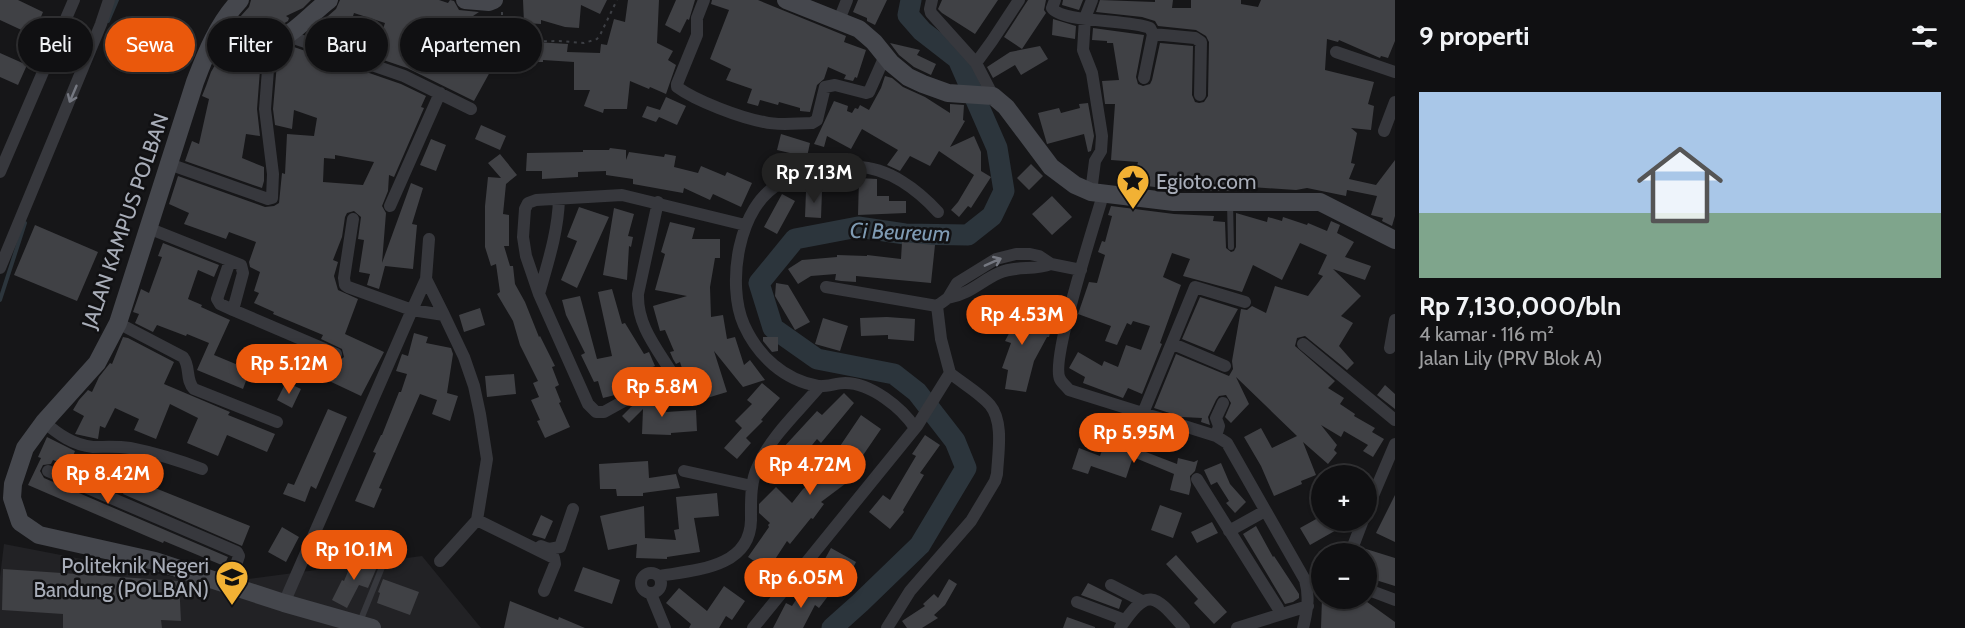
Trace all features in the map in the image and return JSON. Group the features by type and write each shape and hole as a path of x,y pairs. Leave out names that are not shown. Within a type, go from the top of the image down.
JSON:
{"street":[{"path":"0,172 74,0"},
{"path":"0,268 109,0"},
{"name":"JALAN KAMPUS POLBAN","path":"225,18 240,0"},
{"path":"293,32 329,0"},
{"path":"465,0 492,1"},
{"path":"704,0 697,18 697,35 677,87 711,104 765,123 812,123 817,120 825,87 835,85 869,92 885,56"},
{"path":"786,0 804,3 866,34 908,77 937,90 987,95 1006,107 1051,167 1075,185 1097,194 1174,202 1320,202 1395,240"},
{"path":"839,20 848,0"},
{"path":"932,0 931,13 976,63 987,95"},
{"path":"976,63 1019,0"},
{"path":"1054,0 1052,8 1054,12 1150,28 1153,34 1144,78"},
{"path":"1092,0 1085,18 1083,50 1092,73 1102,136 1101,151 1095,161 1097,194 1061,348 1058,364 1059,379 1070,390 1216,436 1227,443 1305,580 1308,606 1303,628"},
{"path":"1153,34 1195,38 1201,42 1200,95"},
{"path":"293,38 404,76 471,110"},
{"path":"1336,52 1395,72"},
{"name":"JALAN KAMPUS POLBAN","path":"207,54 195,82 118,323 97,363 44,422 25,448 13,484 12,498 20,522 39,535 155,561 284,603 365,626"},
{"path":"169,164 268,199 272,198 273,174 265,109 268,72"},
{"path":"390,206 440,93"},
{"path":"1384,130 1395,102"},
{"path":"916,427 889,400 860,385 846,382 820,386 780,371 757,349 743,324 735,295 737,258 745,225 767,192 783,182 818,177 858,167 872,169 900,180 938,212"},
{"path":"658,202 638,294 638,309 645,329 670,370 669,376 604,412 596,412 588,404 539,294 524,248 525,209 532,201 622,195 658,202 745,225"},
{"path":"539,294 555,239 559,199"},
{"path":"353,219 344,278 345,285 412,310 444,315"},
{"path":"148,228 241,265 243,271 233,310"},
{"path":"284,603 426,279 429,239"},
{"path":"826,287 937,306 948,298 957,284 977,269 996,259 1016,254 1039,256 1051,264 1081,270"},
{"path":"230,261 217,298 220,304 336,354"},
{"path":"426,279 464,357 474,386 487,459 477,520 440,561"},
{"path":"1143,413 1195,287 1245,303"},
{"path":"887,628 910,591 971,521 997,474 998,423 995,412 990,404 950,373 941,339 937,306"},
{"path":"1390,348 1395,320"},
{"path":"118,323 183,357 187,362 189,384 194,389 277,422"},
{"path":"1173,344 1225,366"},
{"path":"1303,344 1395,420"},
{"path":"753,628 916,427 950,373"},
{"path":"665,628 651,594 643,590 641,586 643,577 651,573 659,576 711,567 733,557 748,537 751,529 752,486 757,466 771,444 820,386"},
{"path":"1216,436 1219,426 1216,418 1224,403"},
{"path":"44,422 61,436 79,444 92,447 129,448 169,456 202,469"},
{"path":"1377,486 1395,444"},
{"path":"48,471 237,552 239,556 230,585"},
{"path":"684,471 752,486"},
{"path":"1197,479 1278,608"},
{"path":"477,520 528,543 549,549 560,548 573,509"},
{"path":"1229,531 1265,511"},
{"path":"528,543 535,550 555,559 544,591"},
{"path":"1111,585 1142,601 1156,599 1184,628"},
{"path":"1377,593 1395,600"},
{"path":"1077,602 1123,624 1142,601"},
{"path":"1237,628 1308,606"}],"lane":[{"path":"1230,202 1231,247"},
{"path":"365,626 389,550"}],"path":[{"path":"492,1 502,10 502,35 510,42 559,41 584,44 597,39 600,35 617,0"}],"shaded area":[{"name":"Politeknik Negeri Bandung (POLBAN)","path":"4,544 211,584 422,556 481,628 0,628 0,577"}],"building":[{"path":"0,0 18,0 43,12 40,18 18,18 18,28 0,20"},
{"path":"251,0 311,0 303,8 286,16 289,18 240,17 249,7"},
{"path":"340,0 439,0 448,3 450,0 454,1 459,10 479,12 470,18 400,18 400,66 388,62 388,18 370,18 354,13 352,18 326,18 336,9"},
{"path":"523,0 607,0 600,14 581,5 579,28 565,27 542,20 542,18 524,18"},
{"path":"628,0 659,0 657,43 673,51 668,60 676,65 666,94 630,81 627,109 604,109 603,113 584,106 590,90 574,90 574,62 543,60 542,62 542,42 568,44 567,52 600,53 601,44 607,45 614,19 625,22"},
{"path":"676,0 695,0 689,20 687,19 680,33 665,25"},
{"path":"712,0 758,0 846,36 844,42 866,50 857,78 855,77 853,81 844,79 846,75 828,67 824,79 817,85 810,112 800,111 800,108 779,102 778,105 760,100 758,106 747,103 752,89 726,80 731,69 710,59 729,10 711,4"},
{"path":"858,0 887,0 875,25 867,21 867,18 853,12"},
{"path":"942,0 998,0 975,34 938,9"},
{"path":"1028,0 1046,0 1044,10 1046,13 1022,49 1004,37"},
{"path":"1063,0 1083,0 1079,10 1062,5"},
{"path":"1100,0 1155,2 1155,0 1173,0 1172,8 1191,8 1191,0 1241,0 1241,4 1258,7 1261,0 1395,0 1395,41 1388,58 1381,56 1380,58 1339,40 1338,42 1327,39 1325,70 1374,82 1368,104 1374,106 1371,130 1351,128 1357,133 1351,163 1355,164 1349,179 1376,185 1395,160 1395,216 1392,226 1382,221 1383,218 1371,215 1377,196 1347,190 1346,196 1307,188 1296,190 1251,187 1228,191 1198,191 1198,189 1177,188 1177,190 1132,184 1138,162 1111,160 1115,104 1105,104 1102,81 1119,80 1113,43 1092,40 1093,28 1144,35 1136,77 1138,84 1143,86 1150,84 1152,80 1160,43 1193,46 1192,95 1195,102 1199,103 1204,102 1208,96 1209,42 1206,36 1196,30 1158,26 1155,21 1142,17 1096,12"},
{"path":"1053,19 1076,26 1075,39 1052,35"},
{"path":"890,43 920,50 917,55 936,64 931,75 914,67 899,55"},
{"path":"1040,46 1048,59 1021,75 1015,65 993,78 987,67 1010,52"},
{"path":"293,47 305,51 305,72 366,72 401,84 426,96 421,107 424,108 394,177 389,175 388,191 382,206 386,213 382,263 411,183 423,188 412,224 417,225 413,269 385,266 379,289 367,285 370,274 359,272 364,240 358,239 361,217 354,211 347,213 345,217 342,237 333,260 338,262 334,276 338,290 358,299 345,334 384,352 361,396 325,379 324,382 307,376 315,354 338,362 344,357 342,349 321,339 323,335 273,314 274,312 254,303 259,293 254,291 260,272 250,267 249,262 256,242 229,232 226,239 184,224 189,213 169,204 178,176 265,207 279,203 282,173 285,174 287,134 314,136 317,118 294,110 292,129 275,125 273,109 276,72 293,72","holes":["335,155 374,162 363,185 323,182 324,158 335,159"]},
{"path":"0,53 18,61 18,72 24,72 18,85 0,77"},
{"path":"211,72 260,72 257,109 260,136 246,134 242,158 264,167 262,188 185,161 192,141 199,144 209,99 202,96"},
{"path":"415,72 490,72 474,101"},
{"path":"885,76 950,113 950,104 964,105 963,120 965,121 950,147 974,136 981,152 981,171 991,177 971,208 968,206 959,217 951,210 974,175 939,151 930,166 910,156 900,171 887,165 898,150 862,129 851,149 827,136 824,147 814,144 834,101 848,106 847,111 852,113 860,105 869,110"},
{"path":"666,97 686,106 677,125 659,117 656,122 642,117 647,106 660,110"},
{"path":"1088,103 1094,136 1091,151 1088,152 1084,134 1047,144 1038,113 1059,108 1061,113 1080,108 1079,104"},
{"path":"481,125 506,136 500,150 475,139"},
{"path":"781,134 810,143 807,157 777,150"},
{"path":"431,139 446,145 436,171 420,165"},
{"path":"610,148 626,150 626,160 629,152 664,157 665,154 676,156 674,167 698,173 701,166 725,176 727,172 752,183 741,207 713,194 710,200 684,188 683,193 633,184 633,179 606,175 606,171 578,172 578,177 542,179 542,171 526,171 527,153 583,152 583,150 609,150"},
{"path":"500,154 517,175 506,184 503,214 509,215 509,246 504,246 510,266 513,266 515,284 555,366 552,367 559,385 555,387 561,402 559,403 570,427 545,438 531,400 539,397 533,383 538,381 520,345 513,321 497,294 500,292 496,264 491,266 485,247 488,177 501,178 488,163"},
{"path":"1031,164 1043,176 1029,190 1017,178"},
{"path":"859,178 877,179 877,196 889,196 889,201 906,201 906,213 858,215"},
{"path":"806,191 822,191 821,218 805,217"},
{"path":"782,194 795,201 777,234 764,227"},
{"path":"1052,196 1072,217 1052,235 1032,214"},
{"path":"1111,206 1174,214 1214,216 1213,221 1225,222 1226,248 1231,252 1236,247 1236,213 1267,222 1268,217 1282,221 1283,217 1307,225 1308,223 1327,231 1331,221 1340,225 1337,233 1354,242 1345,257 1371,266 1365,280 1333,269 1361,296 1341,316 1353,323 1339,346 1354,363 1347,370 1305,336 1297,338 1295,346 1335,381 1328,388 1344,398 1340,404 1355,414 1354,416 1375,428 1372,432 1384,439 1373,457 1363,451 1368,445 1344,431 1341,437 1321,425 1337,445 1334,450 1337,453 1328,464 1303,442 1312,465 1311,477 1301,481 1302,484 1274,496 1261,466 1244,437 1261,428 1272,448 1297,436 1236,377 1249,404 1231,423 1225,417 1231,403 1226,395 1219,396 1216,400 1208,417 1210,425 1201,422 1202,418 1182,417 1154,408 1176,354 1229,376 1233,369 1232,361 1241,309 1247,310 1252,306 1266,313 1275,286 1308,296 1323,276 1318,274 1327,255 1300,243 1282,280 1253,265 1242,292 1183,276 1190,259 1172,253 1163,277 1181,285 1160,343 1162,344 1142,394 1128,388 1123,398 1083,383 1085,377 1069,368 1078,352 1102,366 1104,361 1118,367 1126,345 1141,350 1150,326 1133,321 1131,325 1127,323 1117,345 1105,341 1111,326 1078,314 1089,282 1097,283 1105,255 1098,252 1102,241 1105,242 1112,216 1108,215"},
{"path":"579,207 609,217 577,288 561,280 577,241 567,237"},
{"path":"614,208 634,214 628,236 633,237 631,247 629,246 627,280 603,275"},
{"path":"670,222 695,228 692,239 720,239 720,258 715,258 710,287 711,317 723,315 727,339 735,337 744,365 750,360 765,380 743,387 714,351 727,392 690,403 689,377 685,378 680,362 676,364 673,359 670,352 674,351 665,330 660,331 653,306 687,296 655,290 665,254 661,252"},
{"path":"35,225 98,252 77,301 14,275"},
{"path":"902,242 935,245 931,283 856,276 856,282 841,281 835,280 836,274 811,276 798,284 788,269 802,260 837,257 837,255 867,255 901,259"},
{"path":"163,243 219,265 214,277 198,270 188,299 230,320 214,355 250,370 243,389 197,370 209,343 157,325 153,332 135,323 139,314 133,312 141,289 149,293 162,257 158,256"},
{"path":"776,283 788,285 810,322 795,330 775,296"},
{"path":"612,289 622,324 625,323 644,354 649,352 655,366 616,385 619,394 603,398 598,381 594,382 581,355 585,353 566,315 562,300 580,296 597,359 612,356 598,292"},
{"path":"1200,297 1238,309 1214,352 1182,339"},
{"path":"997,302 1022,311 1020,315 1053,323 1049,337 1034,361 1026,392 1005,389 1008,370 1002,368 1011,343 1005,341 1015,322 993,314"},
{"path":"480,308 485,325 464,332 459,315"},
{"path":"823,318 848,326 840,351 815,344"},
{"path":"860,318 915,319 914,341 888,339 888,335 861,336"},
{"path":"414,333 428,337 426,343 451,348 453,354 447,393 458,396 450,421 432,414 437,400 420,394 379,488 382,489 374,508 355,501 376,453 373,452 399,392 401,392 407,374 396,371 402,354 408,356"},
{"path":"123,337 174,362 164,384 230,412 228,415 275,434 267,452 227,435 218,456 187,443 198,418 170,404 156,439 134,430 139,419 115,408 105,428 100,426 98,439 75,434 84,416 73,410 88,390 92,392 99,377 110,363 112,364"},
{"path":"763,337 778,337 778,351 772,352 763,341"},
{"path":"514,374 516,394 487,397 485,376"},
{"path":"286,382 301,389 292,408 277,400"},
{"path":"762,383 780,398 761,420 763,421 746,438 751,443 737,459 724,448 742,428 735,421 752,404 747,400"},
{"path":"1385,385 1395,394 1395,409 1377,395"},
{"path":"844,393 854,403 821,443 817,439 798,462 782,449 817,411 822,415"},
{"path":"647,397 665,397 666,412 696,410 697,431 671,433 671,435 642,434 643,409 629,423 622,416"},
{"path":"328,409 347,417 316,489 311,486 305,502 283,494 288,483 294,485"},
{"path":"861,415 881,429 845,484 821,502 824,504 813,519 811,518 790,544 787,541 768,570 748,557 770,523 759,513 759,504 776,487 792,503 803,489 838,462 832,458"},
{"path":"925,435 940,445 920,473 924,475 903,510 904,512 890,529 869,512 883,495 890,500 916,456 912,454"},
{"path":"47,437 75,451 69,466 53,460 51,464 43,465 40,471 44,478 228,557 224,566 164,541 163,543 28,485 41,458 38,457"},
{"path":"1107,437 1177,464 1178,458 1194,462 1198,460 1195,471 1190,476 1189,495 1170,490 1174,474 1133,457 1126,478 1091,466 1088,474 1072,469 1079,448 1100,456"},
{"path":"648,461 649,478 676,474 680,488 643,493 643,496 617,496 616,489 600,489 599,464"},
{"path":"1221,463 1230,484 1246,502 1235,513 1226,503 1229,501 1217,482 1211,485 1204,470"},
{"path":"130,478 250,526 242,546 123,494"},
{"path":"717,493 719,516 694,518 700,552 667,557 667,559 636,558 637,544 608,550 600,516 644,506 645,538 676,540 674,530 679,529 676,497"},
{"path":"1395,495 1395,542 1376,533"},
{"path":"1160,505 1182,513 1173,538 1151,530"},
{"path":"541,515 553,521 545,539 532,535"},
{"path":"1212,522 1218,533 1197,543 1191,532"},
{"path":"1311,522 1311,531 1335,531 1310,545 1300,528"},
{"path":"1256,526 1273,557 1299,594 1299,598 1293,602 1285,604 1243,534"},
{"path":"282,527 299,537 286,562 268,552"},
{"path":"831,548 856,562 847,580 821,566"},
{"path":"1377,552 1395,558 1395,586 1377,580"},
{"path":"1176,555 1227,612 1214,624 1194,603 1198,599 1166,564"},
{"path":"354,557 377,567 368,588 359,585 347,608 332,600 342,580 344,581"},
{"path":"583,567 620,580 612,604 574,591"},
{"path":"3,569 179,581 181,621 161,620 162,628 63,628 63,614 2,610"},
{"path":"383,579 419,592 410,615 377,603"},
{"path":"949,579 957,584 945,605 934,615 938,618 922,628 907,628 902,621 925,606 923,604 934,594 938,598"},
{"path":"807,583 828,596 819,608 815,605 803,628 773,628 786,603 792,606"},
{"path":"1088,583 1122,600 1119,609 1081,595"},
{"path":"724,586 745,601 732,620 726,616 719,628 689,628 691,624 666,603 679,588 707,611"},
{"path":"510,601 558,620 559,617 585,628 504,628"},
{"path":"1322,609 1377,609 1395,622 1395,628 1321,628"},
{"path":"1067,617 1095,627 1095,628 1063,628"}],"waterway":[{"path":"109,18 117,0"},
{"name":"Ci Beureum","path":"832,628 920,545 966,468 955,441 917,392 894,374 817,359 773,328 759,283 795,239 858,227 905,234 968,235 992,216 1004,191 997,148 958,59 922,31 908,15 911,0"},
{"path":"0,300 25,223"}],"place":[{"name":"Egioto.com","path":"1133,210"},
{"name":"Politeknik Negeri Bandung (POLBAN)","path":"232,606"}]}
